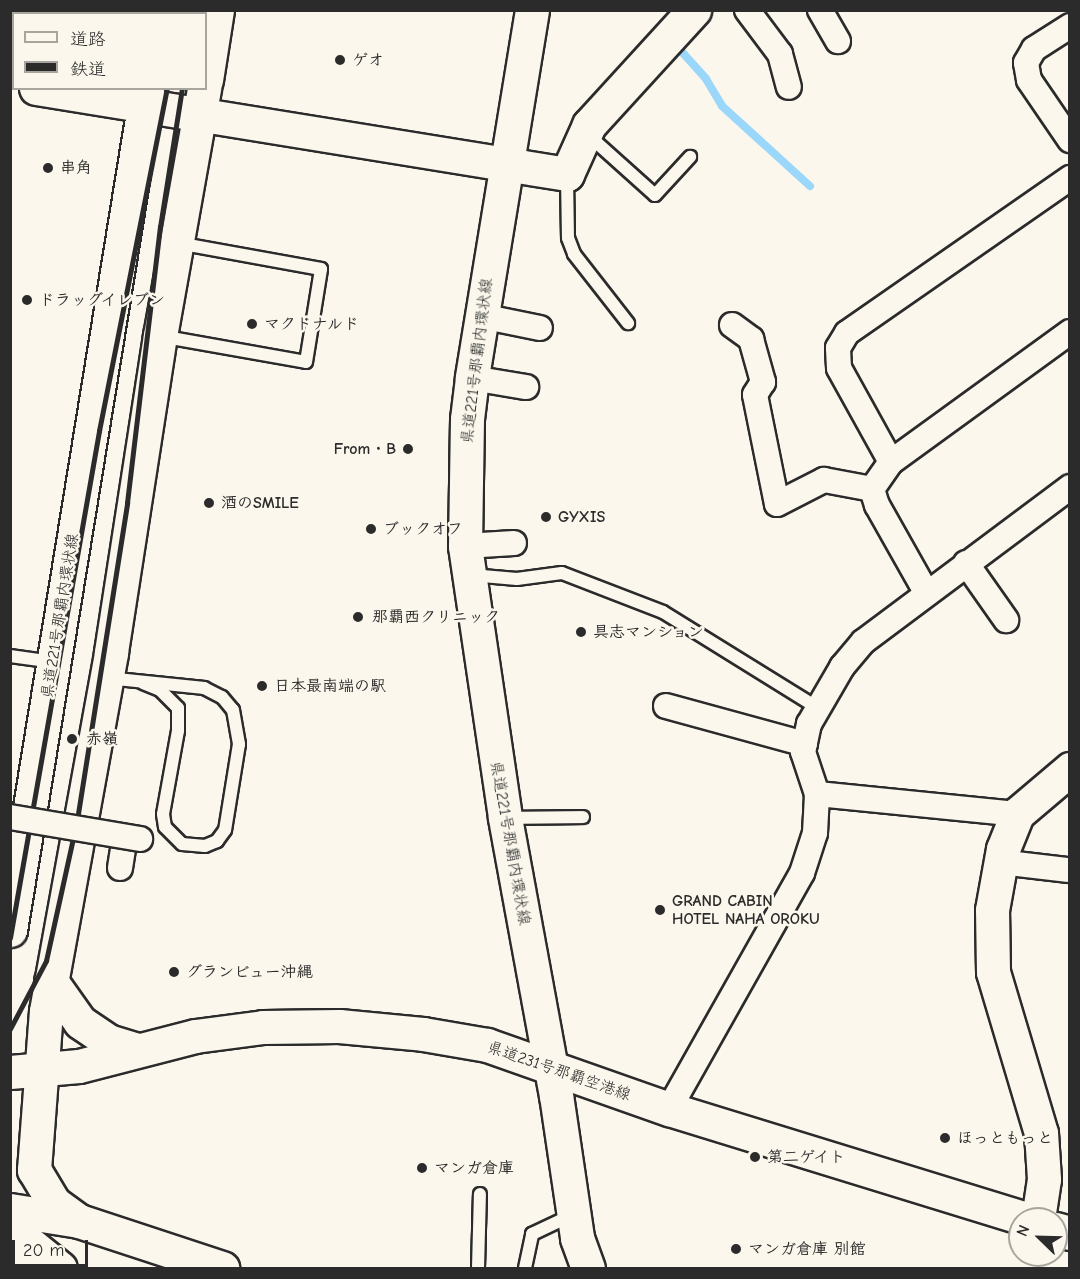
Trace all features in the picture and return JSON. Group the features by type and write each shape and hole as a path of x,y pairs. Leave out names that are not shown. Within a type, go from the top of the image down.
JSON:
{"main road":[{"path":"207,74 217,10"},
{"name":"県道221号那覇内環状線","path":"532,10 508,166 481,316 487,380 467,419 505,818 552,1068 574,1215 588,1269"},
{"path":"60,90 202,102 508,166 567,174 584,132 694,10"},
{"name":"県道221号那覇内環状線","path":"10,930 15,853 41,661 145,97"},
{"path":"80,1221 54,1203 38,1181 21,1078 49,996 107,678 160,336 202,102"},
{"path":"1040,1207 1044,1179 1041,1133 993,972 992,910 1000,862 1017,813 1070,769"},
{"path":"49,996 108,1041 137,1050"},
{"name":"県道231号那覇空港線","path":"21,1078 137,1050 230,1031 296,1025 360,1027 465,1040 669,1109 1008,1213"},
{"path":"10,1210 80,1221 222,1269"},
{"path":"10,1228 60,1269"},
{"path":"10,1258 52,1269"}],"street":[{"path":"747,10 780,54 789,87"},
{"path":"820,10 838,41"},
{"path":"1070,26 1034,49 1026,63 1029,80 1070,140"},
{"path":"891,462 839,368 838,348 847,333 1070,178"},
{"path":"481,316 540,328"},
{"path":"732,325 751,339 763,382 755,395 777,504 824,480 873,489"},
{"path":"926,592 877,505 873,489 891,462 1070,332"},
{"path":"487,380 526,387"},
{"path":"669,1109 801,873 815,833 818,794 803,752 818,708 842,667 863,642 926,592 1070,487"},
{"path":"480,561 514,543"},
{"path":"966,562 1006,620"},
{"path":"666,706 805,744"},
{"path":"818,794 1017,813"},
{"path":"10,817 132,838 120,868"},
{"path":"1000,862 1068,870"}],"lane":[{"path":"584,132 655,195 690,157"},
{"path":"567,174 568,238 574,254 628,323"},
{"path":"160,336 306,362 321,269 177,243"},
{"path":"480,561 517,579 562,573 663,612 772,676 818,708"},
{"path":"10,656 41,661"},
{"path":"10,664 41,661"},
{"path":"107,678 142,683 174,682 204,687 222,697 232,710 239,744 225,830 217,841 205,846 182,844 165,827 163,814 178,731 178,708 160,690 142,683"},
{"path":"505,818 583,817"},
{"path":"478,1269 480,1194"},
{"path":"525,1269 532,1234 574,1215"}],"waterway":[{"path":"682,52 706,79 722,106 810,186"}],"railway":[{"path":"10,938 99,431 167,90"},
{"path":"10,1029 46,961 77,820 127,503 160,227 182,90"}],"place":[{"name":"ゲオ","path":"340,60"},
{"name":"串角","path":"48,168"},
{"name":"ドラッグイレブン","path":"27,300"},
{"name":"マクドナルド","path":"252,324"},
{"name":"From・B","path":"408,449"},
{"name":"酒のSMILE","path":"209,503"},
{"name":"GYXIS","path":"546,517"},
{"name":"ブックオフ","path":"371,529"},
{"name":"那覇西クリニック","path":"358,617"},
{"name":"具志マンション","path":"581,632"},
{"name":"日本最南端の駅","path":"262,686"},
{"name":"赤嶺","path":"72,739"},
{"name":"GRAND CABIN HOTEL NAHA OROKU","path":"660,910"},
{"name":"グランビュー沖縄","path":"174,972"},
{"name":"ほっともっと","path":"945,1138"},
{"name":"第二ゲイト","path":"755,1157"},
{"name":"マンガ倉庫","path":"422,1168"},
{"name":"マンガ倉庫 別館","path":"736,1249"}]}
